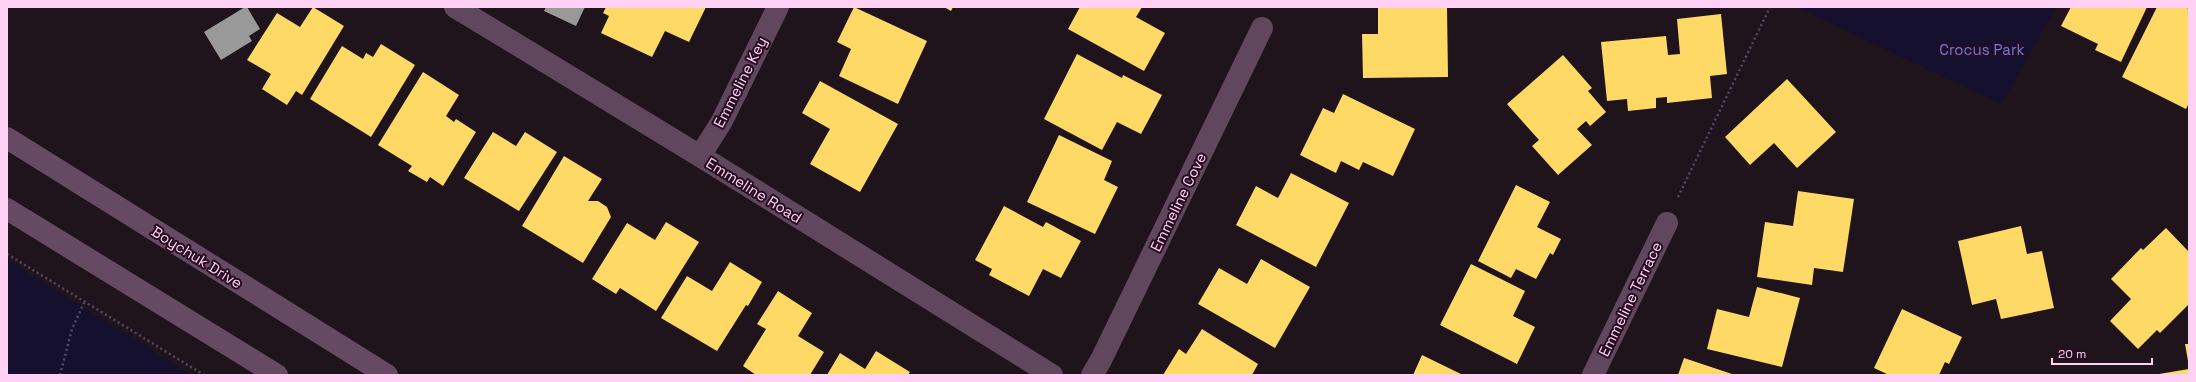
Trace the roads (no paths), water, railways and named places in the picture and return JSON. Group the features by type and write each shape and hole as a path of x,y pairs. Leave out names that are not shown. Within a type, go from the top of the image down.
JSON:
{"main road":[{"name":"Boychuk Drive","path":"7,138 387,375"},
{"path":"7,209 277,375"}],"street":[{"name":"Emmeline Road","path":"455,7 700,156 1052,375"},
{"name":"Emmeline Key","path":"700,156 722,121 778,7"},
{"name":"Emmeline Cove","path":"1092,375 1102,360 1262,28"},
{"name":"Emmeline Terrace","path":"1593,375 1667,223"}],"park label":[{"name":"Crocus Park","path":"1982,49"}]}
